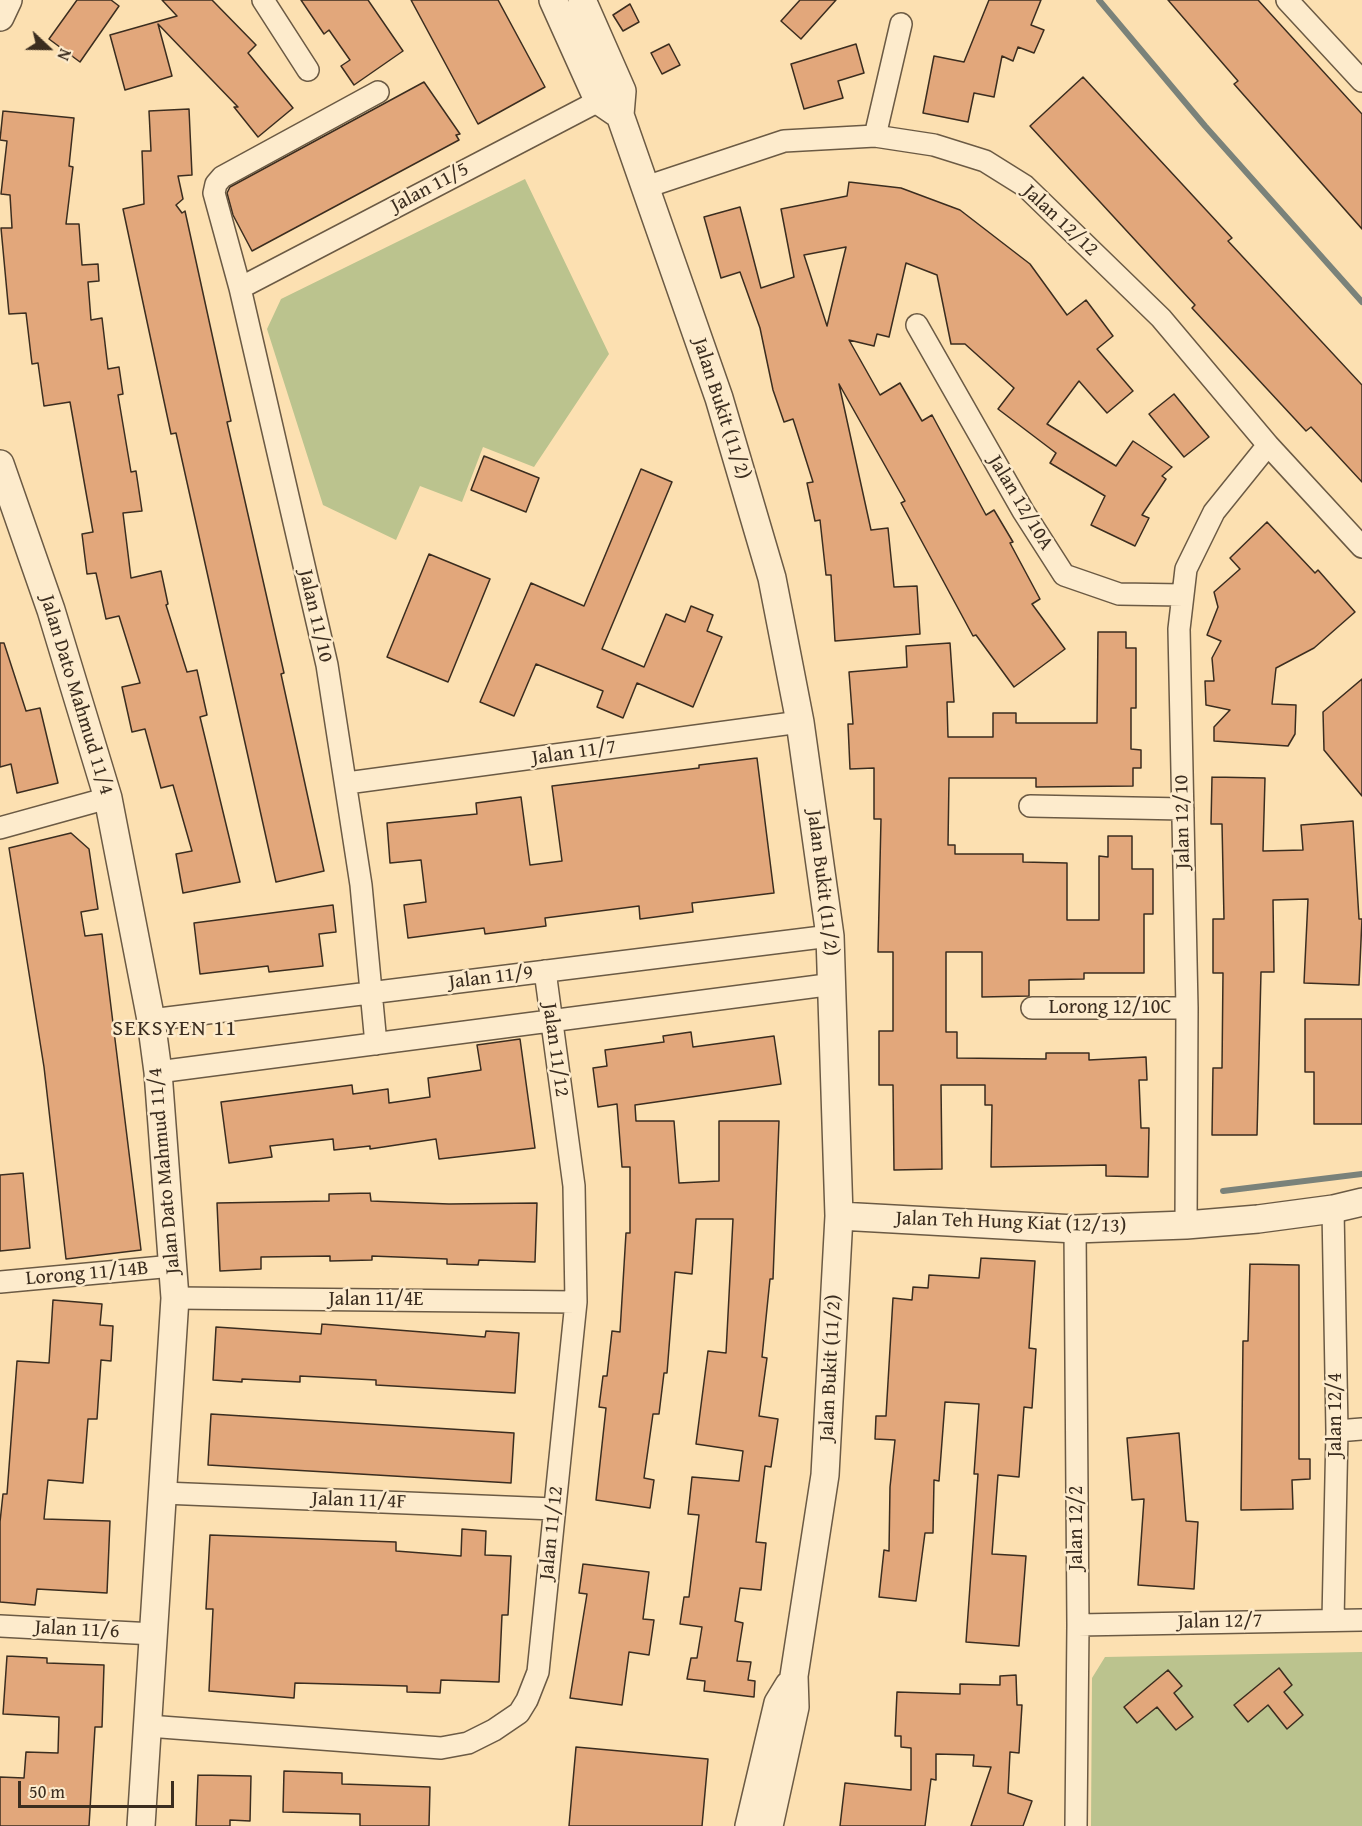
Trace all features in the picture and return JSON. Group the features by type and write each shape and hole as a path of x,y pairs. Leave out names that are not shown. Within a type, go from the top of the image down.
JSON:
{"street":[{"path":"0,17 8,0"},
{"path":"263,0 308,70"},
{"name":"Jalan Bukit (11/2)","path":"553,0 613,102"},
{"name":"Jalan Bukit (11/2)","path":"582,0 613,102 646,187 719,398 772,578 800,722 830,936 834,984 839,1216 825,1475 794,1676 795,1707 769,1826"},
{"path":"1287,0 1362,81"},
{"path":"875,136 901,24"},
{"name":"Jalan 11/10","path":"376,1044 361,885 327,665 240,288 214,196 216,184 222,177 378,92"},
{"name":"Jalan 11/5","path":"240,288 613,102"},
{"name":"Jalan 12/12","path":"646,187 784,141 875,136 934,145 985,161 1025,186 1161,318 1268,445 1362,547"},
{"name":"Jalan 12/10A","path":"917,325 1023,511 1064,575 1119,594 1183,595"},
{"name":"Jalan 12/10","path":"1186,1225 1187,1008 1179,629 1186,569 1214,512 1268,445"},
{"name":"Jalan Dato Mahmud 11/4","path":"0,465 51,610 108,798 151,1020 158,1072 176,1298 141,1826"},
{"name":"Jalan 11/7","path":"347,783 800,722"},
{"path":"0,828 108,798"},
{"path":"1030,806 1183,809"},
{"name":"Jalan 11/9","path":"151,1020 830,936"},
{"name":"Jalan 11/12","path":"148,1726 441,1748 455,1747 480,1737 519,1713 538,1672 576,1302 574,1186 545,971"},
{"path":"158,1072 834,984"},
{"name":"Lorong 12/10C","path":"1032,1008 1187,1008"},
{"name":"Jalan Teh Hung Kiat (12/13)","path":"839,1216 1075,1229 1186,1225 1333,1209 1362,1202"},
{"name":"Jalan 12/4","path":"1333,1209 1337,1431 1333,1620"},
{"name":"Jalan 12/2","path":"1075,1229 1078,1625 1076,1826"},
{"name":"Lorong 11/14B","path":"0,1282 173,1266"},
{"name":"Jalan 11/4E","path":"176,1298 576,1302"},
{"path":"1337,1431 1362,1429"},
{"name":"Jalan 11/4F","path":"163,1493 554,1509"},
{"name":"Jalan 12/7","path":"1078,1625 1362,1620"},
{"name":"Jalan 11/6","path":"0,1626 154,1634"},
{"name":"Jalan Bukit (11/2)","path":"750,1826 777,1703 794,1676"}],"green space":[{"path":"525,179 609,354 534,467 483,447 462,502 420,486 396,540 323,505 267,329 281,299"},
{"path":"1362,1652 1362,1826 1091,1826 1092,1678 1105,1657"}],"building":[{"path":"77,0 111,0 119,6 80,62 49,39"},
{"path":"162,0 212,0 256,45 248,53 293,108 258,137 234,107 238,107 158,24 172,76 125,90 110,35 177,16"},
{"path":"301,0 368,0 403,51 354,85 341,66 350,60 329,30 324,34"},
{"path":"411,0 498,0 545,87 478,124"},
{"path":"800,0 836,0 801,39 781,21"},
{"path":"989,0 1041,0 1031,25 1044,30 1034,53 1018,47 1013,61 1002,56 994,97 974,93 968,122 923,113 934,56 964,62"},
{"path":"1168,0 1258,0 1362,114 1362,229 1234,84 1238,81"},
{"path":"630,4 639,22 623,31 613,15"},
{"path":"669,44 680,65 662,74 651,53"},
{"path":"856,44 864,73 838,81 843,98 804,109 791,64"},
{"path":"1083,77 1232,238 1228,241 1362,385 1362,482 1311,427 1306,431 1192,308 1195,305 1030,126"},
{"path":"424,82 460,134 456,135 459,140 252,251 233,215 227,193 230,187"},
{"path":"189,109 192,175 178,176 183,199 176,205 182,213 185,211 231,421 227,422 284,673 281,674 324,871 276,882 176,433 171,434 123,209 144,204 142,151 151,151 149,111"},
{"path":"3,111 74,118 69,166 73,167 66,224 79,224 82,265 98,264 99,281 88,282 91,320 102,318 108,369 119,367 123,394 118,395 131,472 136,471 142,511 123,513 131,578 161,571 168,604 166,605 187,672 197,670 207,715 200,717 240,882 183,893 176,854 192,851 173,785 161,788 145,729 132,732 122,687 140,683 119,616 106,619 96,573 87,574 82,534 93,532 70,402 44,406 38,363 32,364 26,313 9,314 1,228 12,228 10,195 1,194 7,141 0,140"},
{"path":"849,182 901,188 960,210 1030,264 1067,315 1086,300 1113,336 1097,349 1133,391 1107,413 1079,381 1047,424 1116,466 1133,441 1172,467 1162,476 1166,479 1142,515 1149,518 1135,546 1091,525 1105,496 1050,463 1056,453 998,409 1014,388 965,344 951,344 937,275 906,263 889,337 877,334 874,346 849,340 880,395 900,383 922,421 932,415 986,515 994,510 1013,542 1010,543 1040,599 1032,604 1065,649 1014,687 976,635 973,636 901,503 905,501 839,384 871,530 888,528 894,587 917,586 920,634 835,641 831,575 826,575 820,520 815,521 807,483 813,482 793,419 784,422 773,390 760,328 740,272 721,278 704,217 740,207 761,288 794,277 781,209 847,196","holes":["846,247 827,326 804,255"]},
{"path":"1174,394 1209,437 1184,457 1149,414"},
{"path":"484,456 539,478 526,512 471,490"},
{"path":"641,469 672,482 602,649 644,667 666,614 685,622 691,606 713,615 707,631 722,637 693,707 637,683 623,718 597,707 603,691 536,664 514,716 480,702 531,583 584,606"},
{"path":"1267,522 1315,573 1318,570 1355,612 1314,648 1276,668 1272,704 1296,705 1295,734 1288,746 1214,741 1214,727 1230,710 1206,705 1205,681 1214,681 1212,658 1221,641 1207,635 1218,607 1214,592 1240,569 1230,558"},
{"path":"429,554 490,579 448,682 387,657"},
{"path":"1098,632 1126,632 1126,648 1136,648 1136,708 1131,708 1131,749 1141,750 1141,768 1133,768 1133,786 1036,787 1036,778 949,778 948,845 955,845 955,854 1023,854 1023,862 1067,863 1067,920 1099,920 1099,856 1108,857 1108,836 1132,836 1132,869 1153,869 1153,914 1144,914 1144,973 1084,973 1084,979 1029,980 1029,996 982,997 982,952 946,952 946,1032 957,1032 957,1058 1046,1059 1046,1053 1089,1053 1089,1060 1146,1057 1147,1080 1139,1080 1141,1128 1149,1128 1148,1177 1106,1176 1106,1165 991,1167 992,1105 985,1105 985,1085 941,1085 942,1169 894,1170 893,1085 879,1085 879,1031 893,1031 893,952 878,952 881,819 874,819 874,768 850,769 848,724 853,724 849,672 907,667 906,646 950,643 954,702 947,702 948,737 993,737 993,713 1016,713 1016,723 1097,723"},
{"path":"0,643 4,643 26,711 40,708 58,783 17,793 11,764 0,767"},
{"path":"1362,679 1362,796 1324,750 1323,712"},
{"path":"757,758 774,893 692,903 693,912 640,919 639,906 545,918 546,926 485,934 484,928 408,938 404,905 426,902 421,860 390,863 387,823 477,814 476,803 521,797 530,865 562,861 552,786 699,768 699,765"},
{"path":"1212,777 1265,778 1263,851 1303,850 1301,825 1353,821 1359,919 1362,919 1359,985 1304,983 1308,899 1273,900 1274,972 1261,972 1257,1135 1212,1135 1213,1068 1222,1068 1223,973 1213,973 1213,919 1224,919 1222,824 1211,824"},
{"path":"71,833 89,849 98,909 81,912 85,936 102,934 141,1250 66,1259 44,1067 9,848"},
{"path":"333,905 336,932 319,934 323,966 269,972 268,966 200,974 194,923"},
{"path":"1305,1019 1362,1019 1362,1124 1314,1124 1314,1072 1305,1072"},
{"path":"691,1032 693,1047 774,1036 781,1084 635,1105 636,1121 674,1121 679,1183 719,1181 719,1121 779,1121 773,1279 770,1279 762,1357 767,1358 759,1416 778,1419 771,1467 765,1466 756,1542 766,1543 761,1590 740,1588 735,1621 743,1623 737,1661 751,1662 748,1680 755,1681 754,1697 704,1691 705,1681 687,1679 691,1658 697,1658 702,1627 680,1624 684,1597 689,1597 699,1515 688,1514 692,1477 739,1481 743,1451 696,1444 708,1351 726,1353 733,1219 696,1219 692,1274 675,1272 667,1373 664,1373 659,1414 653,1414 644,1478 654,1480 650,1508 596,1500 606,1408 599,1407 603,1376 607,1376 612,1331 620,1332 626,1233 630,1233 630,1167 622,1167 617,1104 598,1107 593,1068 607,1066 605,1050 664,1042 663,1036"},
{"path":"520,1039 535,1148 439,1159 436,1139 370,1149 370,1146 334,1150 333,1139 270,1146 272,1157 229,1163 221,1102 352,1085 353,1094 388,1089 389,1103 430,1097 428,1078 481,1070 477,1045"},
{"path":"23,1173 30,1248 0,1251 0,1175"},
{"path":"370,1193 371,1201 449,1204 537,1203 535,1262 479,1260 478,1265 447,1264 447,1259 372,1256 372,1260 330,1261 330,1256 261,1257 261,1269 220,1271 217,1203 329,1201 329,1194"},
{"path":"981,1258 1035,1261 1029,1348 1036,1349 1032,1408 1024,1407 1019,1477 998,1475 992,1554 1026,1556 1019,1646 966,1642 978,1474 974,1474 979,1404 945,1402 939,1481 934,1480 933,1533 925,1533 916,1601 879,1597 884,1550 889,1551 890,1487 895,1440 875,1439 876,1416 886,1416 893,1298 912,1300 913,1287 928,1288 929,1275 979,1278"},
{"path":"1250,1264 1299,1265 1299,1459 1310,1459 1310,1479 1292,1480 1293,1509 1241,1510 1243,1341 1248,1341"},
{"path":"53,1300 102,1304 100,1325 113,1326 111,1361 101,1360 97,1419 88,1419 83,1483 48,1480 44,1519 110,1521 107,1593 37,1589 35,1605 0,1602 0,1522 3,1494 7,1494 17,1361 49,1363"},
{"path":"322,1324 485,1337 486,1331 519,1333 515,1393 376,1385 376,1380 300,1376 300,1382 213,1380 216,1327 321,1334"},
{"path":"211,1414 514,1433 511,1483 208,1465"},
{"path":"1179,1433 1186,1521 1198,1522 1194,1589 1138,1585 1144,1499 1132,1500 1127,1438"},
{"path":"462,1529 486,1531 485,1555 511,1556 508,1615 502,1615 499,1682 441,1680 440,1693 407,1692 407,1686 295,1683 294,1698 209,1691 213,1609 206,1609 210,1535 396,1542 396,1551 461,1556"},
{"path":"583,1564 649,1572 643,1619 654,1620 649,1655 629,1652 622,1705 570,1698 587,1594 579,1593"},
{"path":"7,1656 47,1658 47,1663 104,1665 102,1727 95,1727 89,1826 0,1826 0,1777 24,1778 26,1752 58,1753 59,1717 3,1714"},
{"path":"1279,1668 1292,1685 1284,1692 1303,1715 1287,1729 1268,1705 1248,1722 1234,1705"},
{"path":"1168,1670 1182,1686 1174,1693 1193,1717 1176,1730 1157,1707 1137,1723 1124,1707"},
{"path":"1016,1675 1017,1705 1022,1705 1019,1753 1010,1752 1008,1793 1032,1801 1023,1826 971,1826 991,1767 973,1766 974,1755 936,1754 936,1780 931,1779 925,1826 840,1826 845,1783 911,1790 911,1748 901,1747 901,1736 895,1736 897,1692 960,1694 960,1684 1000,1685 1000,1676"},
{"path":"576,1747 708,1759 702,1826 569,1826"},
{"path":"284,1771 342,1773 342,1784 430,1787 429,1826 360,1826 360,1814 283,1812"},
{"path":"198,1775 251,1776 250,1821 230,1820 230,1826 196,1826"}],"waterway":[{"path":"1099,0 1205,126 1362,302"},
{"path":"1223,1191 1362,1174"}],"district":[{"name":"SEKSYEN 11","path":"175,1029"}]}
